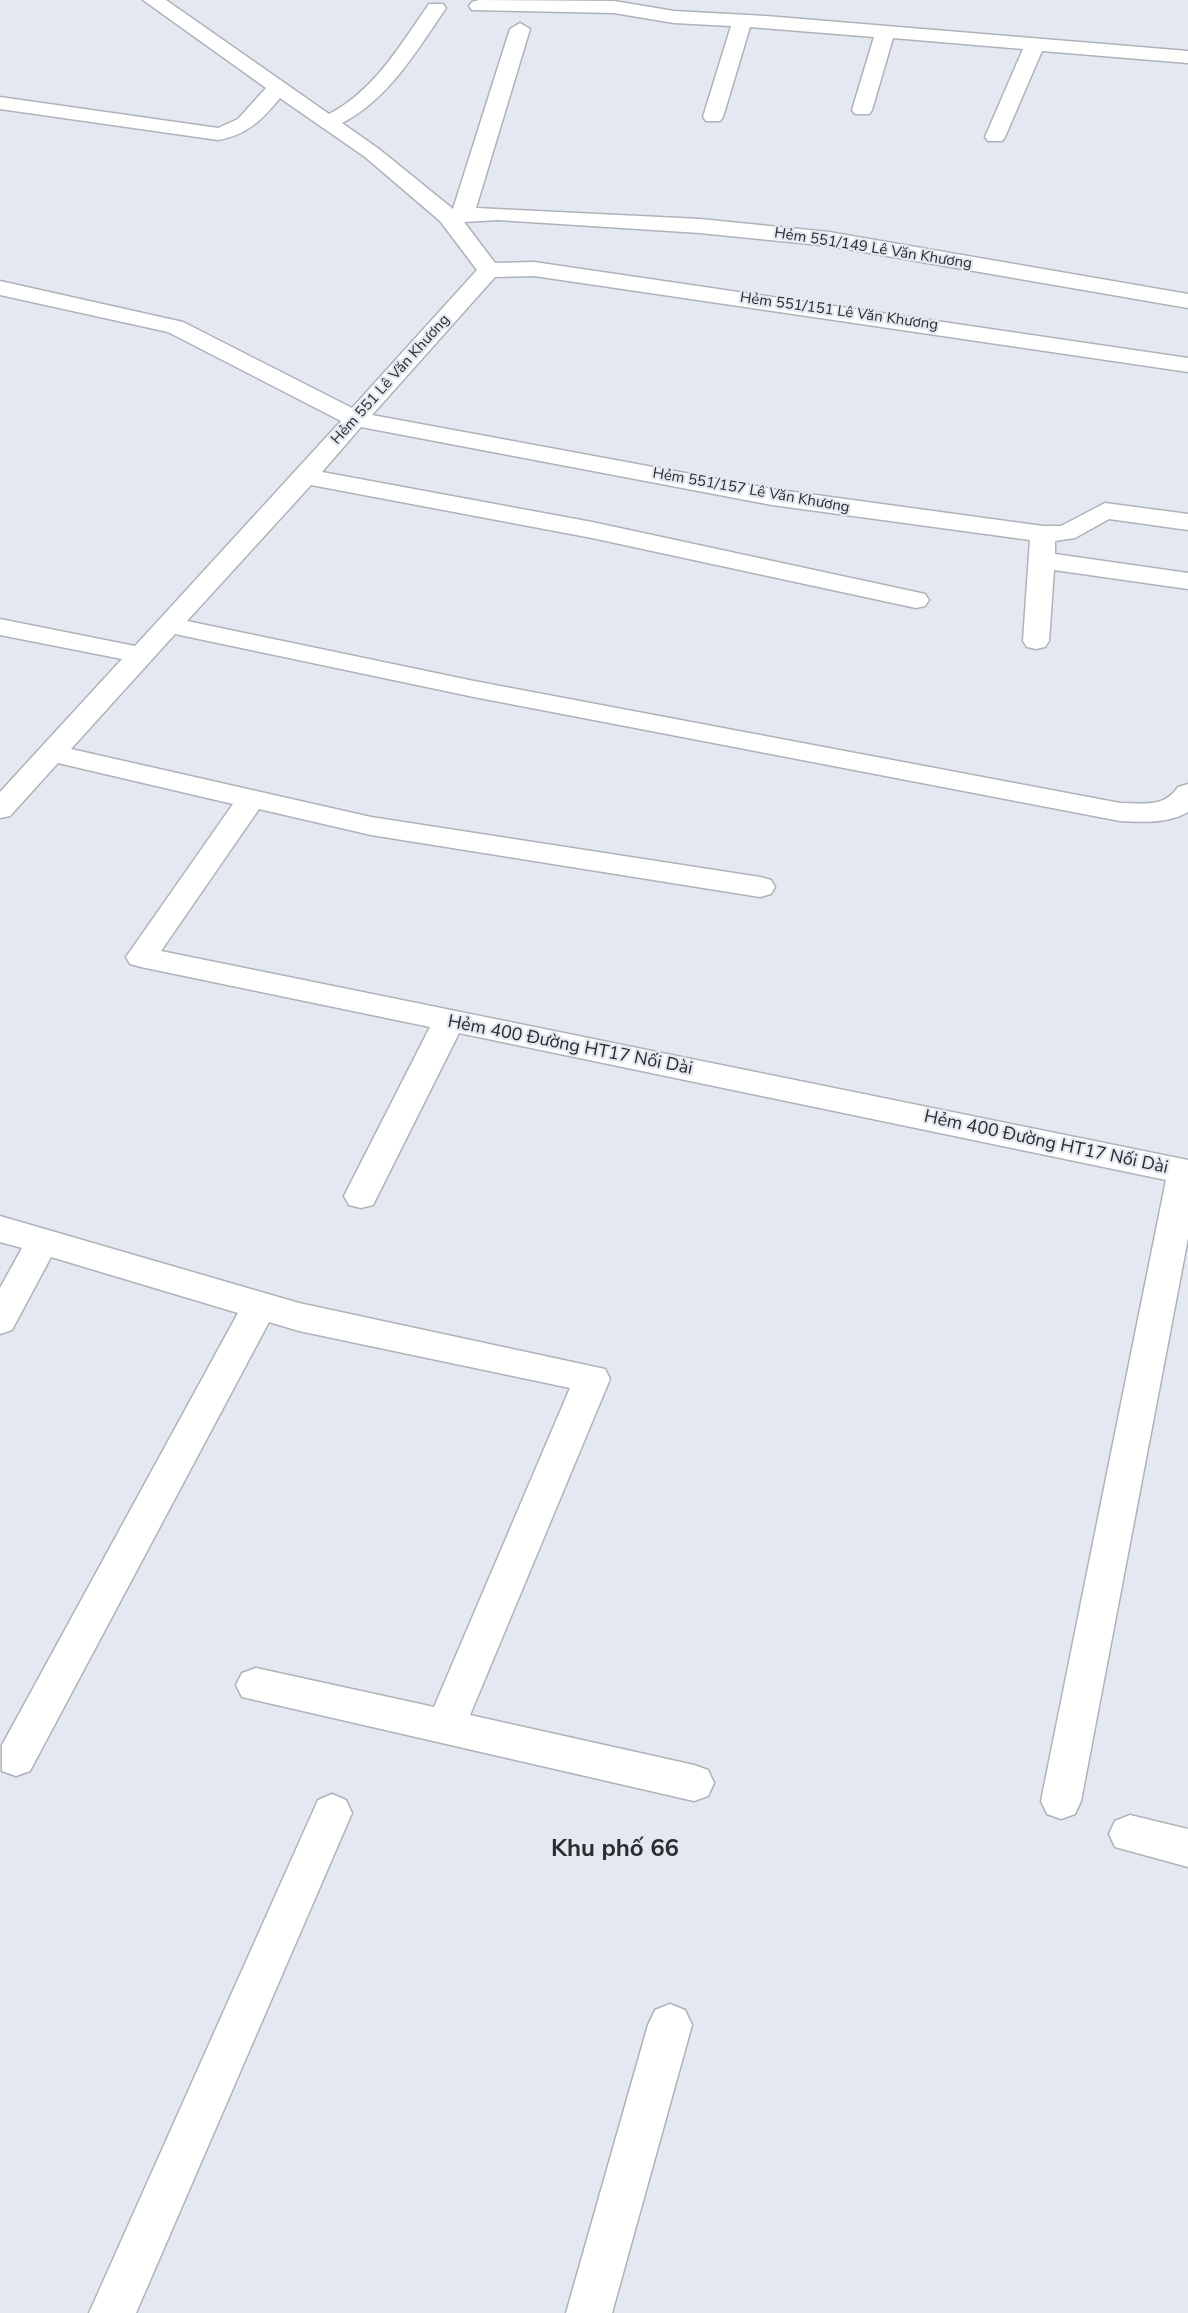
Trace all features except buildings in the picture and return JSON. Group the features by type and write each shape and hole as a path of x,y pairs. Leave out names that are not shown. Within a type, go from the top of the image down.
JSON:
{"street":[{"path":"153,0 372,153 455,216 489,270"},
{"path":"479,6 614,7 674,17 1188,57"},
{"path":"328,123 356,108 398,63 436,8"},
{"path":"713,117 742,21"},
{"path":"455,216 520,29"},
{"path":"862,110 885,32"},
{"path":"995,136 1035,44"},
{"path":"0,103 218,134 244,126 278,87"},
{"name":"Hẻm 551/149 Lê Văn Khương","path":"455,216 498,214 677,225 829,239 1188,301"},
{"name":"Hẻm 551/151 Lê Văn Khương","path":"489,270 545,271 786,304 1188,365"},
{"name":"Hẻm 551 Lê Văn Khương","path":"0,809 489,270"},
{"name":"Hẻm 551/157 Lê Văn Khương","path":"0,288 175,327 356,419 772,497 1042,534 1066,532 1105,511 1188,522"},
{"path":"304,476 592,530 916,600"},
{"path":"1036,640 1042,534"},
{"path":"1041,560 1188,581"},
{"path":"169,625 474,689 1120,812 1167,811 1185,801 1188,793"},
{"path":"0,627 141,655"},
{"path":"52,753 371,826 760,887"},
{"name":"Hẻm 400 Đường HT17 Nối Dài","path":"252,798 141,957 1186,1172"},
{"path":"361,1196 449,1022"},
{"path":"1061,1801 1186,1172"},
{"path":"0,1229 299,1317 592,1379 445,1728"},
{"path":"0,1320 42,1242"},
{"path":"16,1758 260,1305"},
{"path":"256,1685 694,1783"},
{"path":"112,2313 332,1813"},
{"path":"1130,1834 1188,1848"},
{"path":"589,2313 670,2025"}],"district":[{"name":"Khu phố 66","path":"615,1850"}]}
